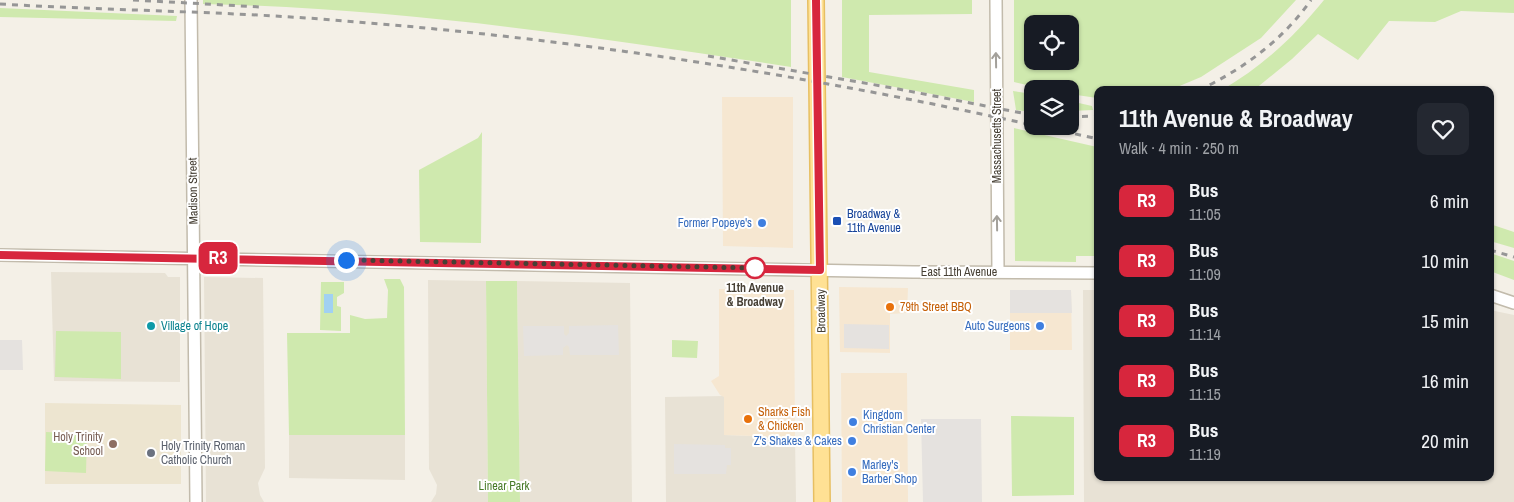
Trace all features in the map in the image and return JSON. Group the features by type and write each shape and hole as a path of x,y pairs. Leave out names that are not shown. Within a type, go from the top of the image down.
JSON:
{"main road":[{"name":"Broadway","path":"816,0 822,502"}],"street":[{"name":"Madison Street","path":"191,0 196,502"},
{"name":"Massachusetts Street","path":"996,0 998,272"},
{"name":"East 11th Avenue","path":"0,255 820,270 1094,272"},
{"path":"1494,296 1514,303"}],"shaded area":[{"path":"722,97 793,97 793,248 723,246"},
{"path":"51,272 165,273 168,277 180,277 180,382 54,381"},
{"path":"204,277 263,278 265,468 258,483 260,495 264,502 206,502"},
{"path":"428,280 486,281 488,502 431,502 436,494 437,485 429,469"},
{"path":"517,281 630,283 632,502 520,502"},
{"path":"839,287 908,288 907,313 890,314 890,353 840,352"},
{"path":"719,289 794,290 795,437 724,435 724,397 720,395 711,381 719,376"},
{"path":"1010,290 1071,290 1072,350 1010,350"},
{"path":"1010,290 1071,290 1072,313 1010,313"},
{"path":"1083,290 1094,290 1094,481 1494,481 1494,311 1514,315 1514,502 1084,502"},
{"path":"844,324 889,325 889,349 844,348"},
{"path":"618,325 619,355 570,355 567,345 563,348 563,355 524,356 523,326 564,326 564,334 566,336 569,333 569,326"},
{"path":"0,340 22,340 23,370 0,370"},
{"path":"841,373 907,373 908,502 842,502"},
{"path":"724,396 724,435 795,437 796,502 666,502 665,397"},
{"name":"Holy Trinity School","path":"45,403 181,405 181,484 45,484"},
{"path":"921,419 981,419 982,502 923,502"},
{"path":"289,435 405,435 405,480 289,478"},
{"path":"674,444 725,445 725,448 731,448 731,465 727,465 726,474 674,474"}],"green space":[{"path":"203,0 791,0 791,67 645,45 498,26 351,11 203,4"},
{"path":"842,0 972,0 972,14 869,15 869,72 974,90 974,102 842,77"},
{"path":"1014,0 1296,0 1261,38 1201,77 1180,86 1094,86 1094,98 1079,95 1079,80 1024,80 1024,84 1014,82"},
{"path":"1324,0 1514,0 1514,13 1461,11 1435,22 1389,21 1358,60 1318,34 1292,59 1259,86 1229,86 1264,61 1301,26"},
{"path":"0,8 177,16 176,21 0,17"},
{"path":"1013,91 1024,93 1024,111 1016,110"},
{"path":"1079,103 1092,106 1093,110 1079,111"},
{"path":"1014,128 1024,130 1024,135 1045,135 1094,146 1094,256 1076,256 1076,262 1015,261"},
{"path":"482,132 481,243 420,242 419,170 478,138"},
{"path":"1494,225 1514,232 1514,248 1494,242"},
{"path":"1494,254 1514,261 1514,280 1494,272"},
{"path":"384,279 400,279 404,287 405,435 289,435 287,333 350,333 350,315 365,319 387,318 388,290"},
{"name":"Linear Park","path":"486,281 517,281 520,502 488,502"},
{"path":"321,282 344,282 344,293 337,297 337,306 341,307 341,331 320,330"},
{"path":"56,331 121,332 121,379 55,377"},
{"path":"672,340 698,341 697,358 672,357"},
{"path":"1011,416 1074,417 1074,495 1012,496"},
{"path":"46,432 87,434 86,473 45,471"}],"water":[{"path":"324,294 333,294 333,313 324,313"}],"railway":[{"path":"133,0 261,7"},
{"path":"1207,86 1231,73 1275,41 1300,15 1311,0"},
{"path":"0,4 302,18 518,38 690,61 776,75 862,90 1024,123"},
{"path":"708,56 893,88 1024,113"},
{"path":"1079,117 1094,116"},
{"path":"1079,135 1094,138"},
{"path":"1494,251 1514,257"}],"bus line":[{"name":"R3","path":"0,255 820,270 816,0"}],"place":[{"name":"Broadway & 11th Avenue","path":"837,221"},
{"name":"Former Popeye's","path":"762,223"},
{"name":"11th Avenue & Broadway","path":"755,268"},
{"name":"79th Street BBQ","path":"890,307"},
{"name":"Village of Hope","path":"151,326"},
{"name":"Auto Surgeons","path":"1040,326"},
{"name":"Sharks Fish & Chicken","path":"748,419"},
{"name":"Kingdom Christian Center","path":"853,422"},
{"name":"Z's Shakes & Cakes","path":"852,441"},
{"name":"Holy Trinity School","path":"113,444"},
{"name":"Holy Trinity Roman Catholic Church","path":"151,453"},
{"name":"Marley's Barber Shop","path":"852,472"}],"route":[{"path":"346,260 755,268"}]}
